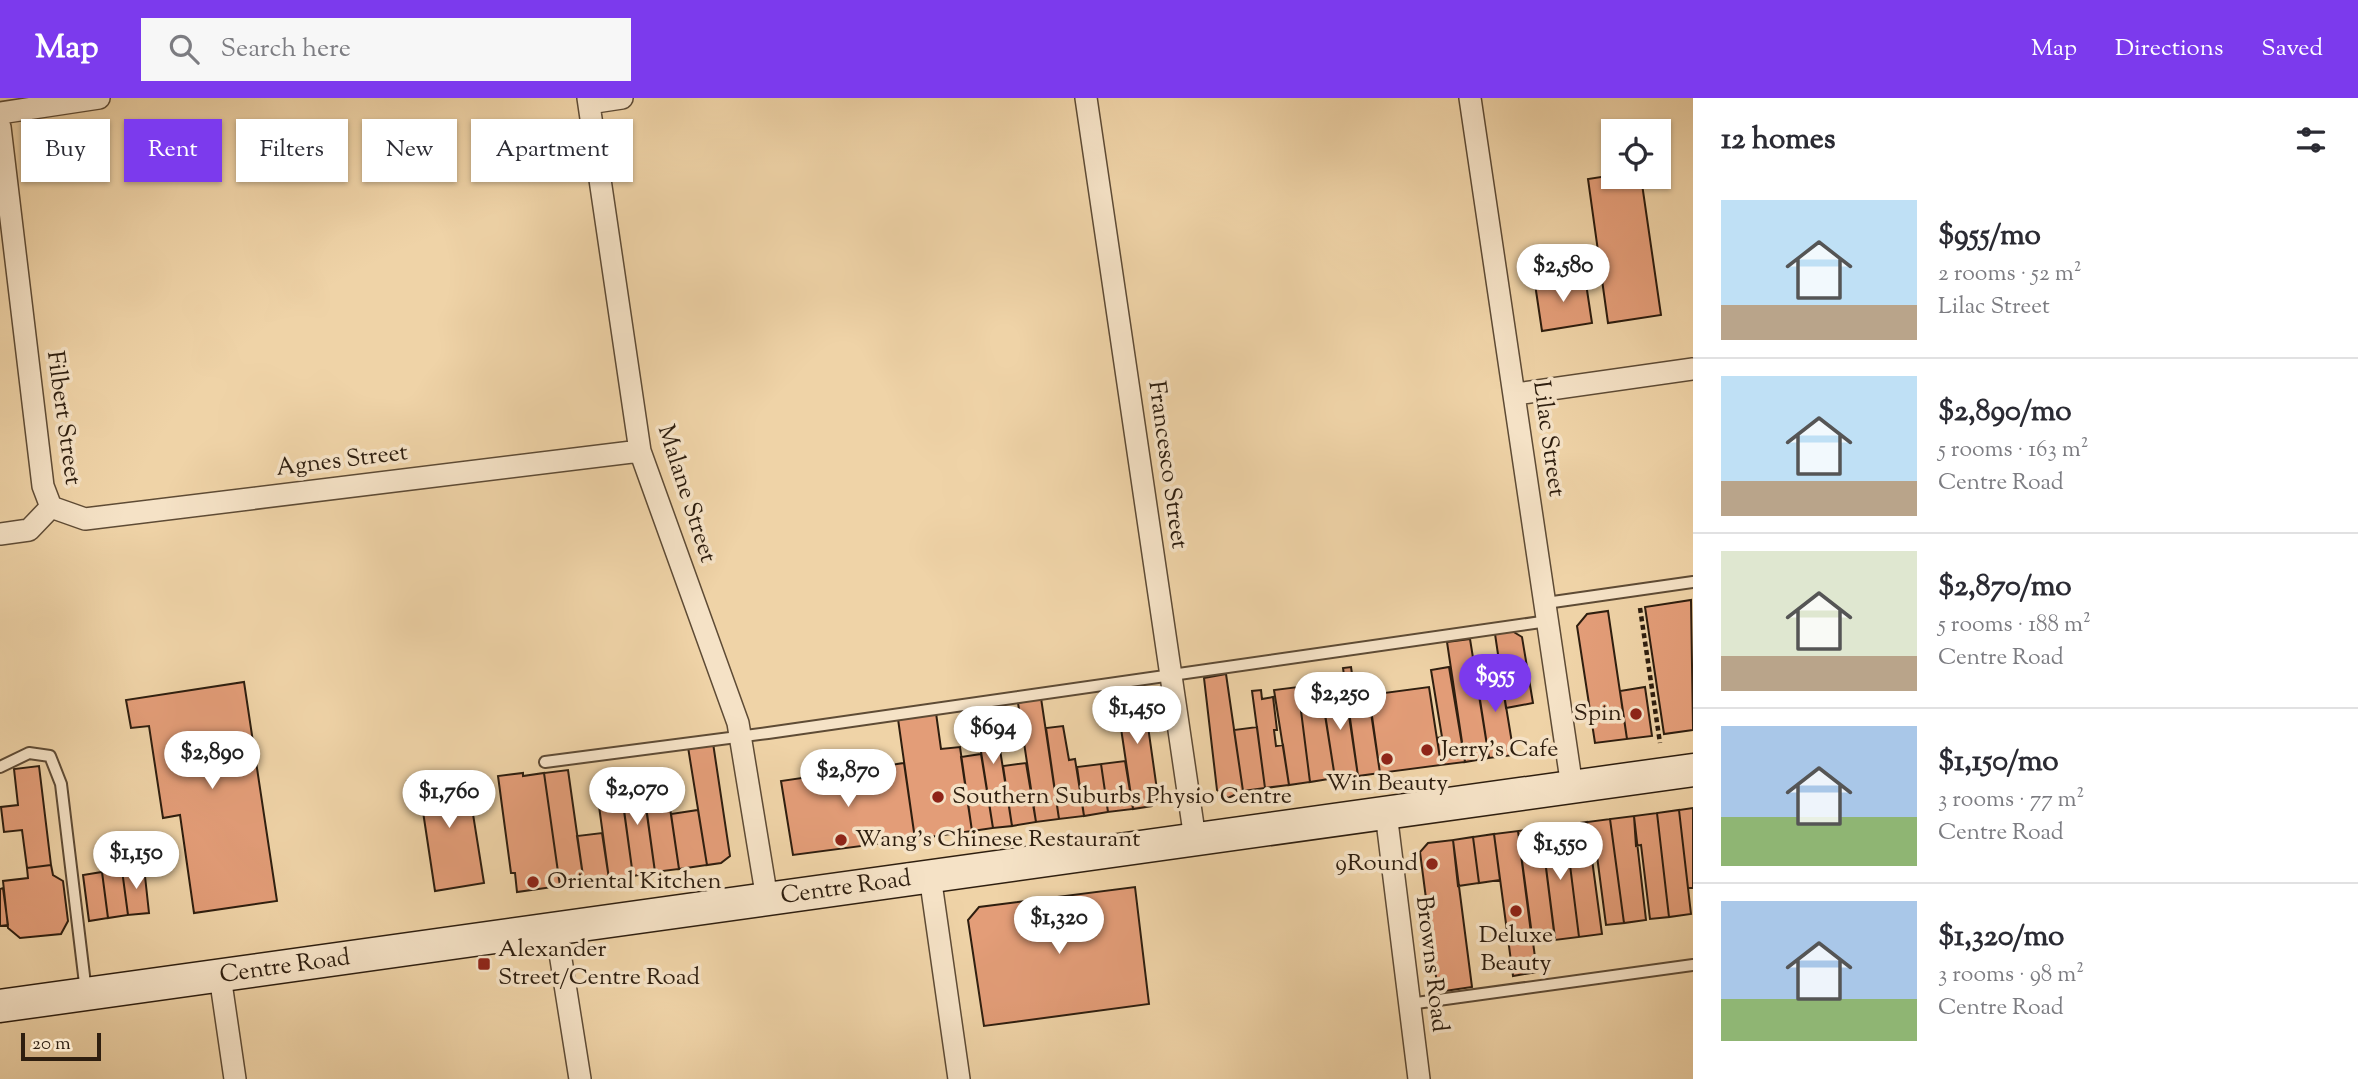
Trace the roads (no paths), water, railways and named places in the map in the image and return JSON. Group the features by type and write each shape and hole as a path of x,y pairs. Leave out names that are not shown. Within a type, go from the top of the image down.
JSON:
{"main road":[{"name":"Centre Road","path":"2,1003 220,976 1693,770"}],"street":[{"path":"0,113 99,98"},
{"path":"589,100 622,98"},
{"name":"Francesco Street","path":"1086,98 1195,839"},
{"name":"Lilac Street","path":"1470,98 1516,394 1572,787"},
{"name":"Malane Street","path":"589,100 640,451 741,736 767,899"},
{"name":"Filbert Street","path":"0,127 43,486 51,507"},
{"path":"1516,394 1693,369"},
{"name":"Agnes Street","path":"51,507 85,519 640,451"},
{"path":"0,534 29,530 51,507"},
{"name":"Browns Road","path":"1386,813 1419,1079"},
{"path":"930,876 959,1079"},
{"path":"556,928 579,1079"},
{"path":"220,976 235,1079"}],"lane":[{"path":"545,762 1171,674 1547,612 1637,589 1693,582"},
{"path":"0,767 29,753 50,756 61,784 86,994"},
{"path":"1409,1004 1693,965"}],"place":[{"name":"Spin","path":"1636,714"},
{"name":"Jerry’s Cafe","path":"1427,750"},
{"name":"Win Beauty","path":"1387,759"},
{"name":"Southern Suburbs Physio Centre","path":"938,797"},
{"name":"Wang’s Chinese Restaurant","path":"841,840"},
{"name":"9Round","path":"1432,864"},
{"name":"Oriental Kitchen","path":"533,882"},
{"name":"Deluxe Beauty","path":"1516,911"},
{"name":"Alexander Street/Centre Road","path":"484,964"}]}
